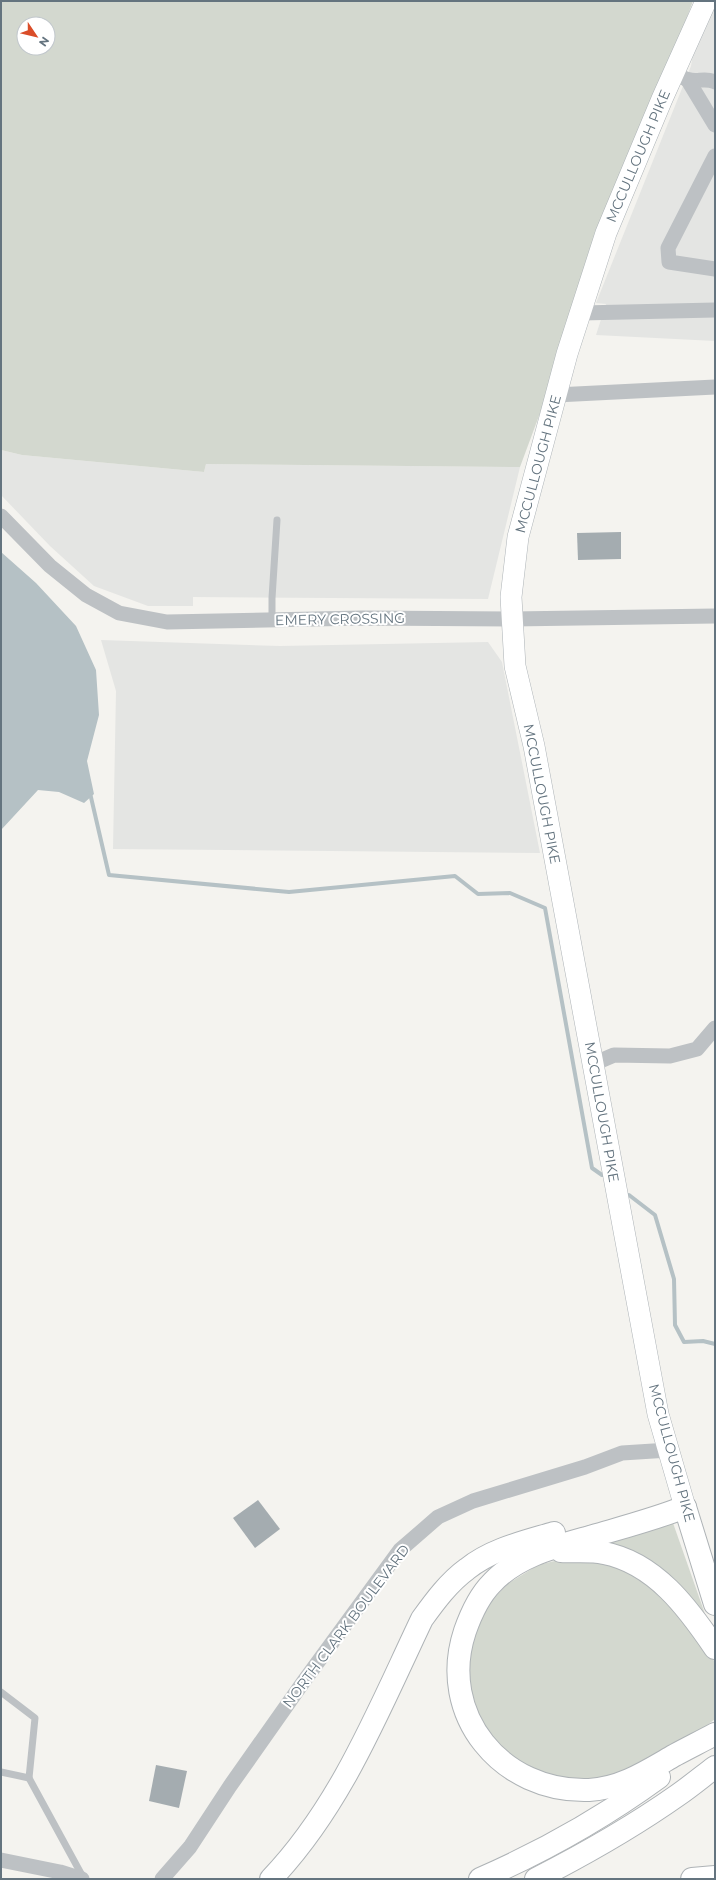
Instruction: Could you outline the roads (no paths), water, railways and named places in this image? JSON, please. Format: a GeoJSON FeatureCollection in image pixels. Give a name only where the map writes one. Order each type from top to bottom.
{"type":"FeatureCollection","features":[{"type":"Feature","properties":{"kind":"main road"},"geometry":{"type":"LineString","coordinates":[[271,1879],[291,1859],[331,1802],[351,1766],[422,1619],[438,1597],[467,1568],[492,1553],[520,1543],[653,1505],[685,1507]]}},
{"type":"Feature","properties":{"kind":"main road"},"geometry":{"type":"LineString","coordinates":[[685,1507],[662,1516],[542,1550],[511,1568],[492,1583],[478,1602],[469,1619],[458,1658],[458,1680],[461,1700],[475,1733],[494,1753],[524,1777],[543,1784],[564,1789],[589,1790],[613,1787],[640,1776],[676,1754],[715,1736]]}},
{"type":"Feature","properties":{"kind":"main road","name":"MCCULLOUGH PIKE"},"geometry":{"type":"LineString","coordinates":[[685,1507],[715,1604]]}},
{"type":"Feature","properties":{"kind":"main road"},"geometry":{"type":"LineString","coordinates":[[542,1550],[604,1553],[644,1569],[672,1592],[687,1609],[715,1648]]}},
{"type":"Feature","properties":{"kind":"main road"},"geometry":{"type":"LineString","coordinates":[[480,1879],[541,1849],[635,1794],[715,1736]]}},
{"type":"Feature","properties":{"kind":"main road"},"geometry":{"type":"LineString","coordinates":[[536,1879],[626,1829],[678,1795],[715,1767]]}},
{"type":"Feature","properties":{"kind":"main road"},"geometry":{"type":"LineString","coordinates":[[692,1879],[715,1877]]}},
{"type":"Feature","properties":{"kind":"street","name":"MCCULLOUGH PIKE"},"geometry":{"type":"LineString","coordinates":[[685,1507],[658,1414],[534,746],[515,666],[511,597],[518,537],[556,395],[606,234],[681,77],[706,1]]}},
{"type":"Feature","properties":{"kind":"street"},"geometry":{"type":"LineString","coordinates":[[681,77],[710,79],[715,82]]}},
{"type":"Feature","properties":{"kind":"street"},"geometry":{"type":"LineString","coordinates":[[681,77],[715,125]]}},
{"type":"Feature","properties":{"kind":"street"},"geometry":{"type":"LineString","coordinates":[[715,156],[668,248],[669,262],[715,269]]}},
{"type":"Feature","properties":{"kind":"street"},"geometry":{"type":"LineString","coordinates":[[581,313],[715,310]]}},
{"type":"Feature","properties":{"kind":"street"},"geometry":{"type":"LineString","coordinates":[[556,395],[715,387]]}},
{"type":"Feature","properties":{"kind":"street","name":"EMERY CROSSING"},"geometry":{"type":"LineString","coordinates":[[1,516],[50,566],[86,595],[119,612],[167,622],[363,618],[512,619],[715,616]]}},
{"type":"Feature","properties":{"kind":"street"},"geometry":{"type":"LineString","coordinates":[[593,1064],[614,1055],[670,1056],[696,1049],[715,1028]]}},
{"type":"Feature","properties":{"kind":"street","name":"NORTH CLARK BOULEVARD"},"geometry":{"type":"LineString","coordinates":[[162,1879],[190,1847],[282,1712],[400,1550],[438,1517],[473,1501],[585,1467],[622,1453],[669,1450]]}},
{"type":"Feature","properties":{"kind":"street"},"geometry":{"type":"LineString","coordinates":[[1,1860],[60,1872],[83,1879]]}},
{"type":"Feature","properties":{"kind":"lane"},"geometry":{"type":"LineString","coordinates":[[272,620],[277,520]]}},
{"type":"Feature","properties":{"kind":"lane"},"geometry":{"type":"LineString","coordinates":[[1,1692],[36,1718],[29,1778],[83,1879]]}},
{"type":"Feature","properties":{"kind":"lane"},"geometry":{"type":"LineString","coordinates":[[1,1772],[29,1778]]}},
{"type":"Feature","properties":{"kind":"waterway"},"geometry":{"type":"LineString","coordinates":[[90,793],[109,875],[289,892],[455,876],[478,894],[510,893],[545,908],[592,1168],[602,1175]]}},
{"type":"Feature","properties":{"kind":"waterway"},"geometry":{"type":"LineString","coordinates":[[629,1195],[655,1215],[674,1279],[675,1325],[684,1342],[703,1341],[715,1344]]}}]}
